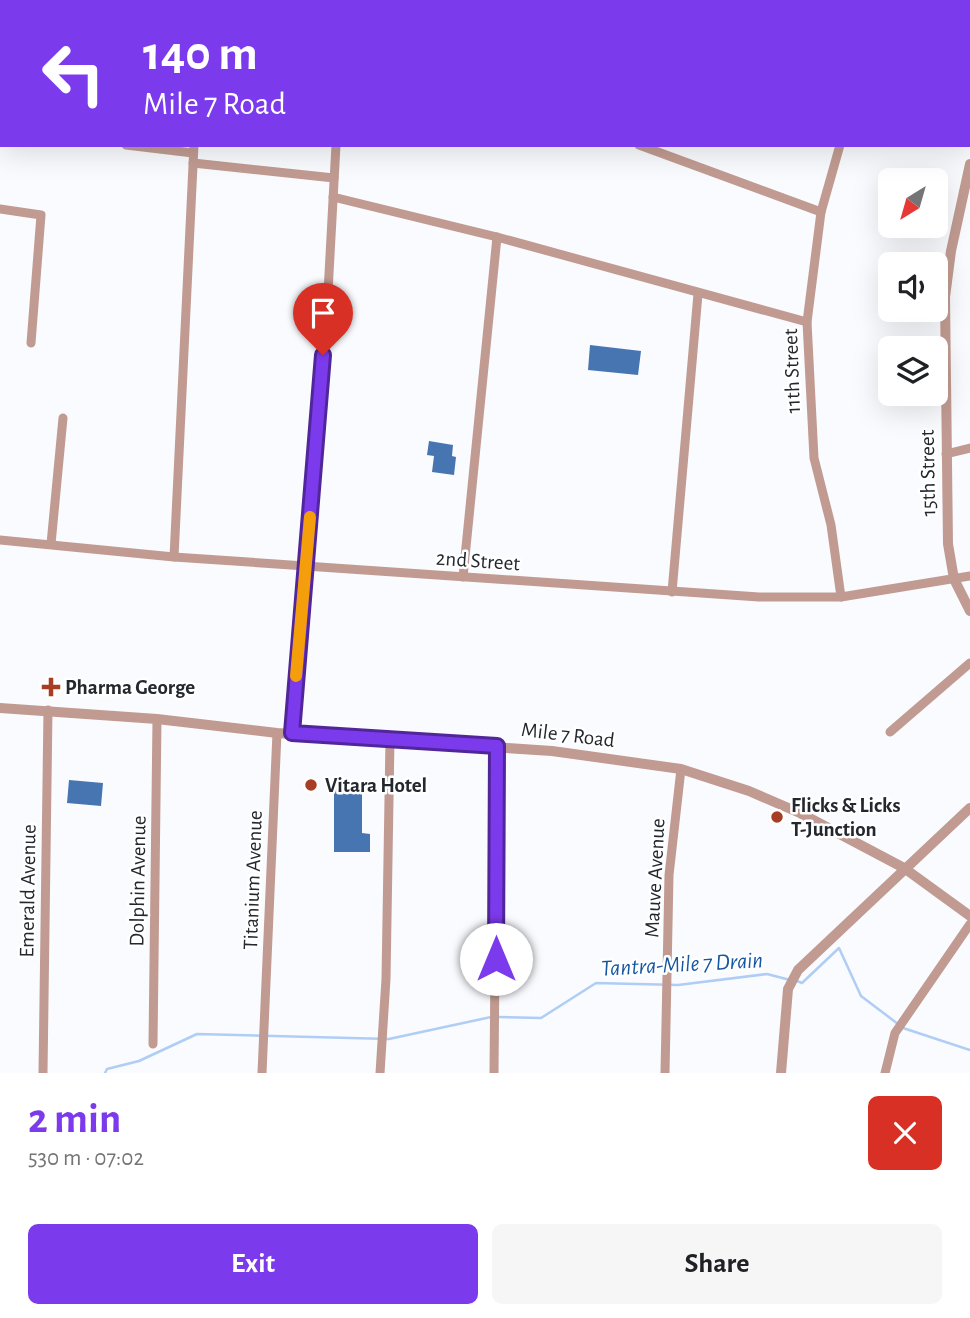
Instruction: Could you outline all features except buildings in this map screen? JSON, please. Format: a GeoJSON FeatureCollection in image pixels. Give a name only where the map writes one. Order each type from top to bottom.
{"type":"FeatureCollection","features":[{"type":"Feature","properties":{"kind":"street"},"geometry":{"type":"LineString","coordinates":[[141,147],[334,178]]}},
{"type":"Feature","properties":{"kind":"street"},"geometry":{"type":"LineString","coordinates":[[292,733],[326,329],[336,147]]}},
{"type":"Feature","properties":{"kind":"street"},"geometry":{"type":"LineString","coordinates":[[644,147],[821,212]]}},
{"type":"Feature","properties":{"kind":"street","name":"11th Street"},"geometry":{"type":"LineString","coordinates":[[839,147],[821,212],[807,322],[814,458],[831,525],[841,597]]}},
{"type":"Feature","properties":{"kind":"street"},"geometry":{"type":"LineString","coordinates":[[174,556],[193,154]]}},
{"type":"Feature","properties":{"kind":"street","name":"15th Street"},"geometry":{"type":"LineString","coordinates":[[970,164],[951,251],[946,297],[948,544],[954,579],[970,611]]}},
{"type":"Feature","properties":{"kind":"street"},"geometry":{"type":"LineString","coordinates":[[333,197],[497,237],[807,322]]}},
{"type":"Feature","properties":{"kind":"street"},"geometry":{"type":"LineString","coordinates":[[0,209],[41,215],[31,343]]}},
{"type":"Feature","properties":{"kind":"street"},"geometry":{"type":"LineString","coordinates":[[463,577],[497,237]]}},
{"type":"Feature","properties":{"kind":"street"},"geometry":{"type":"LineString","coordinates":[[672,592],[698,294]]}},
{"type":"Feature","properties":{"kind":"street"},"geometry":{"type":"LineString","coordinates":[[51,544],[63,418]]}},
{"type":"Feature","properties":{"kind":"street"},"geometry":{"type":"LineString","coordinates":[[946,454],[970,448]]}},
{"type":"Feature","properties":{"kind":"street","name":"2nd Street"},"geometry":{"type":"LineString","coordinates":[[0,540],[305,566],[759,597],[841,597],[970,576]]}},
{"type":"Feature","properties":{"kind":"street"},"geometry":{"type":"LineString","coordinates":[[890,732],[970,663]]}},
{"type":"Feature","properties":{"kind":"street","name":"Mile 7 Road"},"geometry":{"type":"LineString","coordinates":[[0,708],[157,719],[277,733],[497,746],[595,756],[681,769],[749,791],[800,813],[904,868],[970,916]]}},
{"type":"Feature","properties":{"kind":"street","name":"Emerald Avenue"},"geometry":{"type":"LineString","coordinates":[[43,1073],[48,710]]}},
{"type":"Feature","properties":{"kind":"street","name":"Dolphin Avenue"},"geometry":{"type":"LineString","coordinates":[[153,1044],[157,719]]}},
{"type":"Feature","properties":{"kind":"street","name":"Titanium Avenue"},"geometry":{"type":"LineString","coordinates":[[262,1073],[277,733]]}},
{"type":"Feature","properties":{"kind":"street"},"geometry":{"type":"LineString","coordinates":[[380,1073],[386,979],[390,740]]}},
{"type":"Feature","properties":{"kind":"street"},"geometry":{"type":"LineString","coordinates":[[494,1073],[497,746]]}},
{"type":"Feature","properties":{"kind":"street","name":"Mauve Avenue"},"geometry":{"type":"LineString","coordinates":[[664,1073],[669,875],[681,769]]}},
{"type":"Feature","properties":{"kind":"street"},"geometry":{"type":"LineString","coordinates":[[781,1073],[788,989],[798,970],[970,808]]}},
{"type":"Feature","properties":{"kind":"street"},"geometry":{"type":"LineString","coordinates":[[885,1073],[895,1033],[970,925]]}},
{"type":"Feature","properties":{"kind":"waterway","name":"Tantra-Mile 7 Drain"},"geometry":{"type":"LineString","coordinates":[[797,981],[802,983],[839,948],[861,996],[898,1024]]}},
{"type":"Feature","properties":{"kind":"waterway","name":"Tantra-Mile 7 Drain"},"geometry":{"type":"LineString","coordinates":[[497,1017],[541,1018],[596,983],[678,985],[767,974],[790,980]]}},
{"type":"Feature","properties":{"kind":"waterway","name":"Tantra-Mile 7 Drain"},"geometry":{"type":"LineString","coordinates":[[105,1073],[107,1069],[139,1061],[197,1034],[389,1039],[491,1017]]}},
{"type":"Feature","properties":{"kind":"waterway","name":"Tantra-Mile 7 Drain"},"geometry":{"type":"LineString","coordinates":[[903,1028],[970,1050]]}},
{"type":"Feature","properties":{"kind":"slow traffic"},"geometry":{"type":"LineString","coordinates":[[296,676],[310,517]]}},
{"type":"Feature","properties":{"kind":"place","name":"Pharma George"},"geometry":{"type":"Point","coordinates":[51,687]}},
{"type":"Feature","properties":{"kind":"place","name":"Vitara Hotel"},"geometry":{"type":"Point","coordinates":[311,785]}},
{"type":"Feature","properties":{"kind":"place","name":"Flicks & Licks T-Junction"},"geometry":{"type":"Point","coordinates":[777,817]}},
{"type":"Feature","properties":{"kind":"route"},"geometry":{"type":"LineString","coordinates":[[323,355],[292,733],[497,746],[496,959]]}}]}
